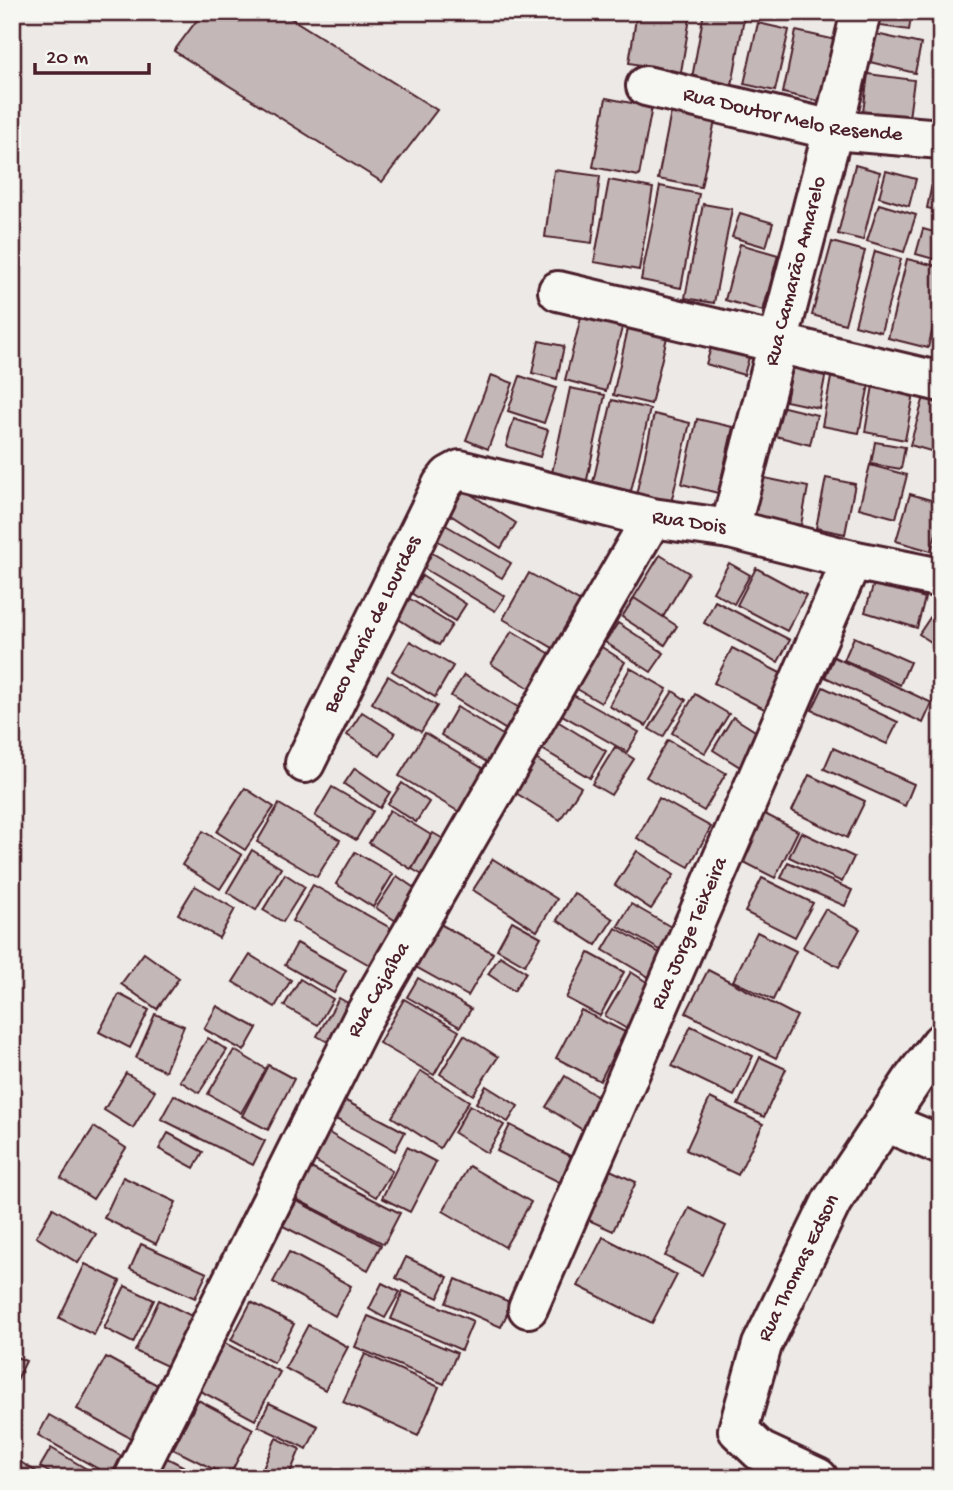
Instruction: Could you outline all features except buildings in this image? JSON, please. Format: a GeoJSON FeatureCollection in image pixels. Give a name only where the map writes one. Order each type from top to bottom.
{"type":"FeatureCollection","features":[{"type":"Feature","properties":{"kind":"street","name":"Rua Camarão Amarelo"},"geometry":{"type":"LineString","coordinates":[[730,529],[861,12]]}},
{"type":"Feature","properties":{"kind":"street","name":"Rua Doutor Melo Resende"},"geometry":{"type":"LineString","coordinates":[[646,86],[833,130],[941,139]]}},
{"type":"Feature","properties":{"kind":"street"},"geometry":{"type":"LineString","coordinates":[[558,291],[941,382]]}},
{"type":"Feature","properties":{"kind":"street","name":"Rua Dois"},"geometry":{"type":"LineString","coordinates":[[442,485],[449,476],[460,470],[652,518],[730,529],[852,560],[941,578]]}},
{"type":"Feature","properties":{"kind":"street","name":"Beco Maria de Lourdes"},"geometry":{"type":"LineString","coordinates":[[305,763],[442,485]]}},
{"type":"Feature","properties":{"kind":"street","name":"Rua Cajaíba"},"geometry":{"type":"LineString","coordinates":[[134,1478],[363,1018],[652,518]]}},
{"type":"Feature","properties":{"kind":"street","name":"Rua Jorge Teixeira"},"geometry":{"type":"LineString","coordinates":[[528,1308],[852,560]]}},
{"type":"Feature","properties":{"kind":"street","name":"Rua Thomas Edson"},"geometry":{"type":"LineString","coordinates":[[818,1478],[760,1451],[738,1430],[762,1345],[832,1200],[914,1078],[941,1044]]}},
{"type":"Feature","properties":{"kind":"street"},"geometry":{"type":"LineString","coordinates":[[885,1122],[941,1145]]}}]}
